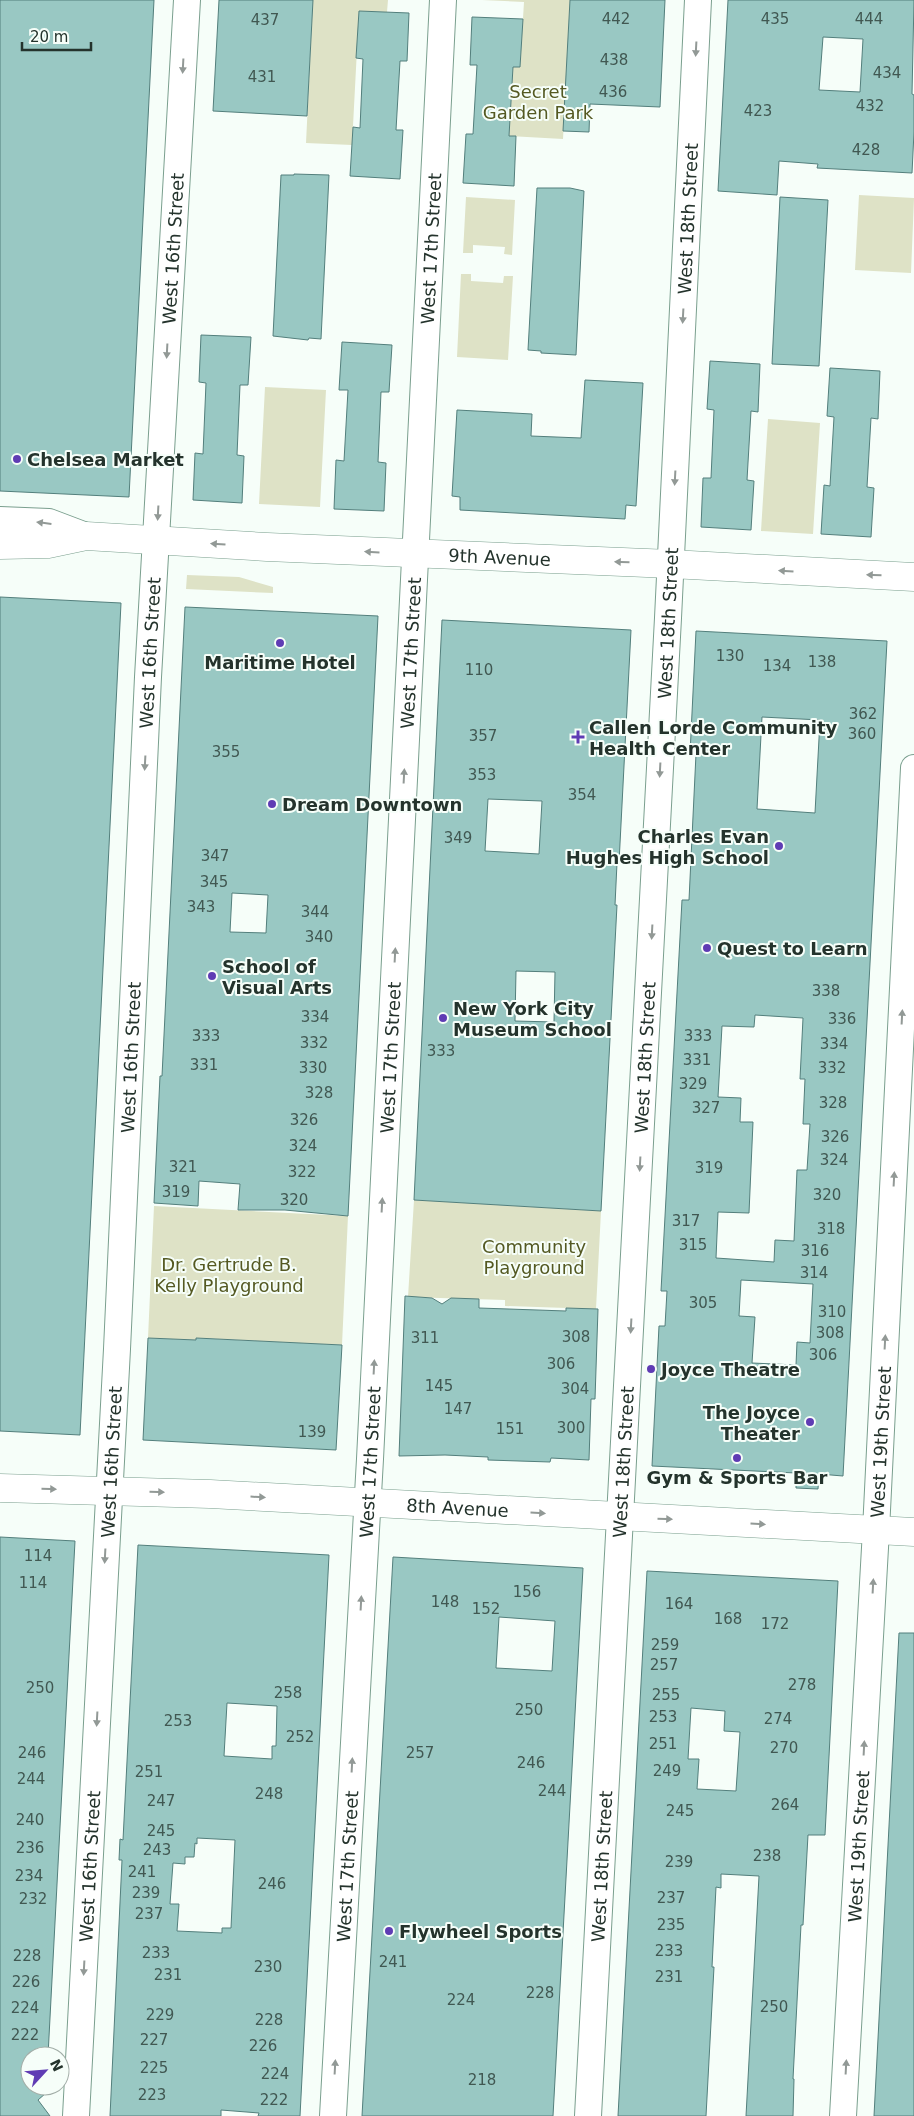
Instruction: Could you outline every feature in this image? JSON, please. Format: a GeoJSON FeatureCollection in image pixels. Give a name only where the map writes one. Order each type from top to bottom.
{"type":"FeatureCollection","features":[{"type":"Feature","properties":{"kind":"main road","name":"9th Avenue"},"geometry":{"type":"LineString","coordinates":[[0,545],[48,544],[86,536],[415,554],[671,564],[914,577]]}},
{"type":"Feature","properties":{"kind":"main road","name":"8th Avenue"},"geometry":{"type":"LineString","coordinates":[[0,1488],[109,1490],[914,1532]]}},
{"type":"Feature","properties":{"kind":"street","name":"West 16th Street"},"geometry":{"type":"LineString","coordinates":[[76,2116],[157,540],[187,0]]}},
{"type":"Feature","properties":{"kind":"street","name":"West 17th Street"},"geometry":{"type":"LineString","coordinates":[[333,2116],[443,0]]}},
{"type":"Feature","properties":{"kind":"street","name":"West 18th Street"},"geometry":{"type":"LineString","coordinates":[[588,2116],[671,564],[698,0]]}},
{"type":"Feature","properties":{"kind":"street","name":"9th Avenue"},"geometry":{"type":"LineString","coordinates":[[0,520],[48,522],[86,536]]}},
{"type":"Feature","properties":{"kind":"street","name":"West 19th Street"},"geometry":{"type":"LineString","coordinates":[[843,2116],[876,1530],[914,768]]}},
{"type":"Feature","properties":{"kind":"green space"},"geometry":{"type":"Polygon","coordinates":[[[313,0],[388,0],[387,12],[359,11],[352,145],[306,143],[313,0]]]}},
{"type":"Feature","properties":{"kind":"green space","name":"Secret Garden Park"},"geometry":{"type":"Polygon","coordinates":[[[482,0],[570,0],[563,139],[509,136],[513,67],[520,67],[524,2],[482,0]]]}},
{"type":"Feature","properties":{"kind":"green space"},"geometry":{"type":"Polygon","coordinates":[[[859,195],[914,198],[911,273],[855,270],[859,195]]]}},
{"type":"Feature","properties":{"kind":"green space"},"geometry":{"type":"Polygon","coordinates":[[[466,197],[515,200],[512,255],[504,254],[505,247],[473,245],[473,253],[463,253],[466,197]]]}},
{"type":"Feature","properties":{"kind":"green space"},"geometry":{"type":"Polygon","coordinates":[[[461,274],[471,274],[471,281],[503,283],[504,276],[513,276],[508,360],[457,357],[461,274]]]}},
{"type":"Feature","properties":{"kind":"green space"},"geometry":{"type":"Polygon","coordinates":[[[265,387],[326,390],[320,507],[259,504],[265,387]]]}},
{"type":"Feature","properties":{"kind":"green space"},"geometry":{"type":"Polygon","coordinates":[[[768,419],[820,423],[813,534],[761,531],[768,419]]]}},
{"type":"Feature","properties":{"kind":"green space"},"geometry":{"type":"Polygon","coordinates":[[[187,575],[239,577],[273,587],[273,593],[186,589],[187,575]]]}},
{"type":"Feature","properties":{"kind":"green space","name":"Community Playground"},"geometry":{"type":"Polygon","coordinates":[[[414,1200],[601,1211],[596,1309],[505,1306],[505,1300],[408,1297],[414,1200]]]}},
{"type":"Feature","properties":{"kind":"green space","name":"Dr. Gertrude B. Kelly Playground"},"geometry":{"type":"Polygon","coordinates":[[[154,1206],[348,1216],[342,1345],[197,1338],[196,1340],[148,1338],[154,1206]]]}},
{"type":"Feature","properties":{"kind":"building"},"geometry":{"type":"Polygon","coordinates":[[[0,0],[154,0],[129,497],[0,491],[0,0]]]}},
{"type":"Feature","properties":{"kind":"building"},"geometry":{"type":"Polygon","coordinates":[[[219,0],[313,0],[307,116],[213,111],[219,0]]]}},
{"type":"Feature","properties":{"kind":"building"},"geometry":{"type":"Polygon","coordinates":[[[570,0],[665,0],[660,107],[590,104],[589,132],[563,131],[570,0]]]}},
{"type":"Feature","properties":{"kind":"building"},"geometry":{"type":"Polygon","coordinates":[[[728,0],[914,0],[912,94],[914,95],[914,132],[912,173],[817,168],[818,164],[779,161],[777,195],[718,191],[728,0]],[[823,37],[819,90],[860,92],[863,39],[823,37]]]}},
{"type":"Feature","properties":{"kind":"building"},"geometry":{"type":"Polygon","coordinates":[[[359,11],[409,13],[407,61],[400,61],[396,130],[403,130],[400,179],[350,176],[353,127],[360,128],[363,59],[356,58],[359,11]]]}},
{"type":"Feature","properties":{"kind":"building"},"geometry":{"type":"Polygon","coordinates":[[[472,17],[523,19],[520,67],[513,67],[509,136],[516,136],[514,186],[463,183],[466,134],[473,134],[477,65],[470,65],[472,17]]]}},
{"type":"Feature","properties":{"kind":"building"},"geometry":{"type":"Polygon","coordinates":[[[281,175],[329,175],[321,339],[309,338],[308,340],[273,336],[281,175]]]}},
{"type":"Feature","properties":{"kind":"building"},"geometry":{"type":"Polygon","coordinates":[[[537,188],[570,188],[584,191],[576,355],[541,353],[541,351],[528,350],[537,188]]]}},
{"type":"Feature","properties":{"kind":"building"},"geometry":{"type":"Polygon","coordinates":[[[780,197],[828,200],[819,366],[772,364],[780,197]]]}},
{"type":"Feature","properties":{"kind":"building"},"geometry":{"type":"Polygon","coordinates":[[[201,335],[251,337],[248,385],[240,385],[237,455],[244,456],[242,503],[193,500],[195,453],[203,454],[206,383],[199,382],[201,335]]]}},
{"type":"Feature","properties":{"kind":"building"},"geometry":{"type":"Polygon","coordinates":[[[342,342],[392,345],[389,392],[381,392],[378,462],[386,463],[384,511],[334,509],[336,460],[344,461],[348,390],[339,390],[342,342]]]}},
{"type":"Feature","properties":{"kind":"building"},"geometry":{"type":"Polygon","coordinates":[[[710,361],[760,364],[758,412],[751,411],[747,480],[754,481],[751,530],[701,527],[703,478],[711,478],[714,410],[707,409],[710,361]]]}},
{"type":"Feature","properties":{"kind":"building"},"geometry":{"type":"Polygon","coordinates":[[[830,368],[880,371],[878,419],[871,418],[867,487],[874,488],[871,537],[821,534],[824,485],[830,486],[834,417],[827,416],[830,368]]]}},
{"type":"Feature","properties":{"kind":"building"},"geometry":{"type":"Polygon","coordinates":[[[585,380],[643,383],[636,506],[626,505],[625,519],[460,510],[460,497],[452,496],[457,410],[532,414],[531,436],[581,438],[585,380]]]}},
{"type":"Feature","properties":{"kind":"building"},"geometry":{"type":"Polygon","coordinates":[[[0,597],[121,603],[80,1435],[0,1431],[0,597]]]}},
{"type":"Feature","properties":{"kind":"building"},"geometry":{"type":"Polygon","coordinates":[[[185,607],[378,616],[348,1216],[285,1210],[238,1210],[240,1184],[199,1181],[198,1206],[154,1203],[160,1076],[162,1076],[185,607]],[[232,893],[230,932],[266,933],[268,895],[232,893]]]}},
{"type":"Feature","properties":{"kind":"building"},"geometry":{"type":"Polygon","coordinates":[[[442,620],[631,630],[619,863],[617,863],[615,905],[617,905],[601,1211],[414,1200],[442,620]],[[488,799],[485,851],[539,854],[542,801],[488,799]],[[516,971],[515,1021],[554,1022],[555,972],[516,971]]]}},
{"type":"Feature","properties":{"kind":"building"},"geometry":{"type":"Polygon","coordinates":[[[696,631],[887,641],[843,1476],[819,1474],[818,1489],[796,1488],[796,1473],[652,1466],[659,1326],[665,1326],[667,1291],[661,1291],[682,900],[689,900],[696,754],[690,754],[696,631]],[[762,717],[757,809],[815,813],[820,720],[762,717]],[[755,1015],[754,1027],[722,1026],[718,1097],[741,1098],[740,1122],[753,1122],[749,1213],[718,1212],[716,1258],[774,1262],[775,1240],[794,1241],[797,1170],[807,1170],[810,1124],[803,1124],[805,1079],[800,1079],[803,1018],[755,1015]],[[741,1280],[739,1316],[755,1317],[752,1363],[796,1365],[797,1342],[810,1343],[813,1284],[741,1280]]]}},
{"type":"Feature","properties":{"kind":"building"},"geometry":{"type":"Polygon","coordinates":[[[405,1296],[432,1298],[442,1304],[451,1298],[479,1299],[479,1308],[566,1311],[566,1308],[598,1309],[595,1399],[591,1399],[589,1460],[551,1458],[550,1462],[488,1460],[488,1457],[445,1455],[399,1456],[405,1296]]]}},
{"type":"Feature","properties":{"kind":"building"},"geometry":{"type":"Polygon","coordinates":[[[148,1338],[196,1340],[196,1338],[342,1345],[336,1450],[143,1440],[148,1338]]]}},
{"type":"Feature","properties":{"kind":"building"},"geometry":{"type":"Polygon","coordinates":[[[0,1537],[75,1541],[49,2046],[20,2046],[20,2096],[43,2096],[38,2100],[50,2116],[0,2116],[0,1537]]]}},
{"type":"Feature","properties":{"kind":"building"},"geometry":{"type":"Polygon","coordinates":[[[138,1545],[329,1555],[300,2116],[258,2116],[259,2113],[221,2110],[221,2116],[110,2116],[122,1860],[119,1860],[120,1839],[123,1840],[138,1545]],[[227,1703],[224,1756],[272,1759],[272,1746],[276,1746],[277,1706],[227,1703]],[[197,1838],[194,1857],[185,1857],[185,1864],[173,1863],[170,1904],[179,1904],[177,1931],[222,1933],[222,1928],[231,1928],[235,1840],[197,1838]]]}},
{"type":"Feature","properties":{"kind":"building"},"geometry":{"type":"Polygon","coordinates":[[[393,1557],[583,1568],[553,2116],[362,2116],[393,1557]],[[499,1617],[496,1668],[552,1671],[555,1621],[499,1617]]]}},
{"type":"Feature","properties":{"kind":"building"},"geometry":{"type":"Polygon","coordinates":[[[647,1571],[838,1581],[825,1835],[808,1835],[803,1925],[801,1925],[793,2079],[793,2116],[746,2116],[759,1876],[721,1874],[721,1888],[716,1887],[706,2116],[618,2116],[647,1571]],[[691,1708],[688,1759],[699,1759],[697,1789],[736,1791],[740,1732],[724,1731],[725,1711],[691,1708]]]}},
{"type":"Feature","properties":{"kind":"building"},"geometry":{"type":"Polygon","coordinates":[[[899,1633],[914,1633],[914,2116],[874,2116],[899,1633]]]}},
{"type":"Feature","properties":{"kind":"place","name":"Chelsea Market"},"geometry":{"type":"Point","coordinates":[17,459]}},
{"type":"Feature","properties":{"kind":"place","name":"Maritime Hotel"},"geometry":{"type":"Point","coordinates":[280,643]}},
{"type":"Feature","properties":{"kind":"place","name":"Callen Lorde Community Health Center"},"geometry":{"type":"Point","coordinates":[578,737]}},
{"type":"Feature","properties":{"kind":"place","name":"Dream Downtown"},"geometry":{"type":"Point","coordinates":[272,804]}},
{"type":"Feature","properties":{"kind":"place","name":"Charles Evan Hughes High School"},"geometry":{"type":"Point","coordinates":[779,846]}},
{"type":"Feature","properties":{"kind":"place","name":"Quest to Learn"},"geometry":{"type":"Point","coordinates":[707,948]}},
{"type":"Feature","properties":{"kind":"place","name":"School of Visual Arts"},"geometry":{"type":"Point","coordinates":[212,976]}},
{"type":"Feature","properties":{"kind":"place","name":"New York City Museum School"},"geometry":{"type":"Point","coordinates":[443,1018]}},
{"type":"Feature","properties":{"kind":"place","name":"Joyce Theatre"},"geometry":{"type":"Point","coordinates":[651,1369]}},
{"type":"Feature","properties":{"kind":"place","name":"The Joyce Theater"},"geometry":{"type":"Point","coordinates":[810,1422]}},
{"type":"Feature","properties":{"kind":"place","name":"Gym & Sports Bar"},"geometry":{"type":"Point","coordinates":[737,1458]}},
{"type":"Feature","properties":{"kind":"place","name":"Flywheel Sports"},"geometry":{"type":"Point","coordinates":[389,1931]}}]}
